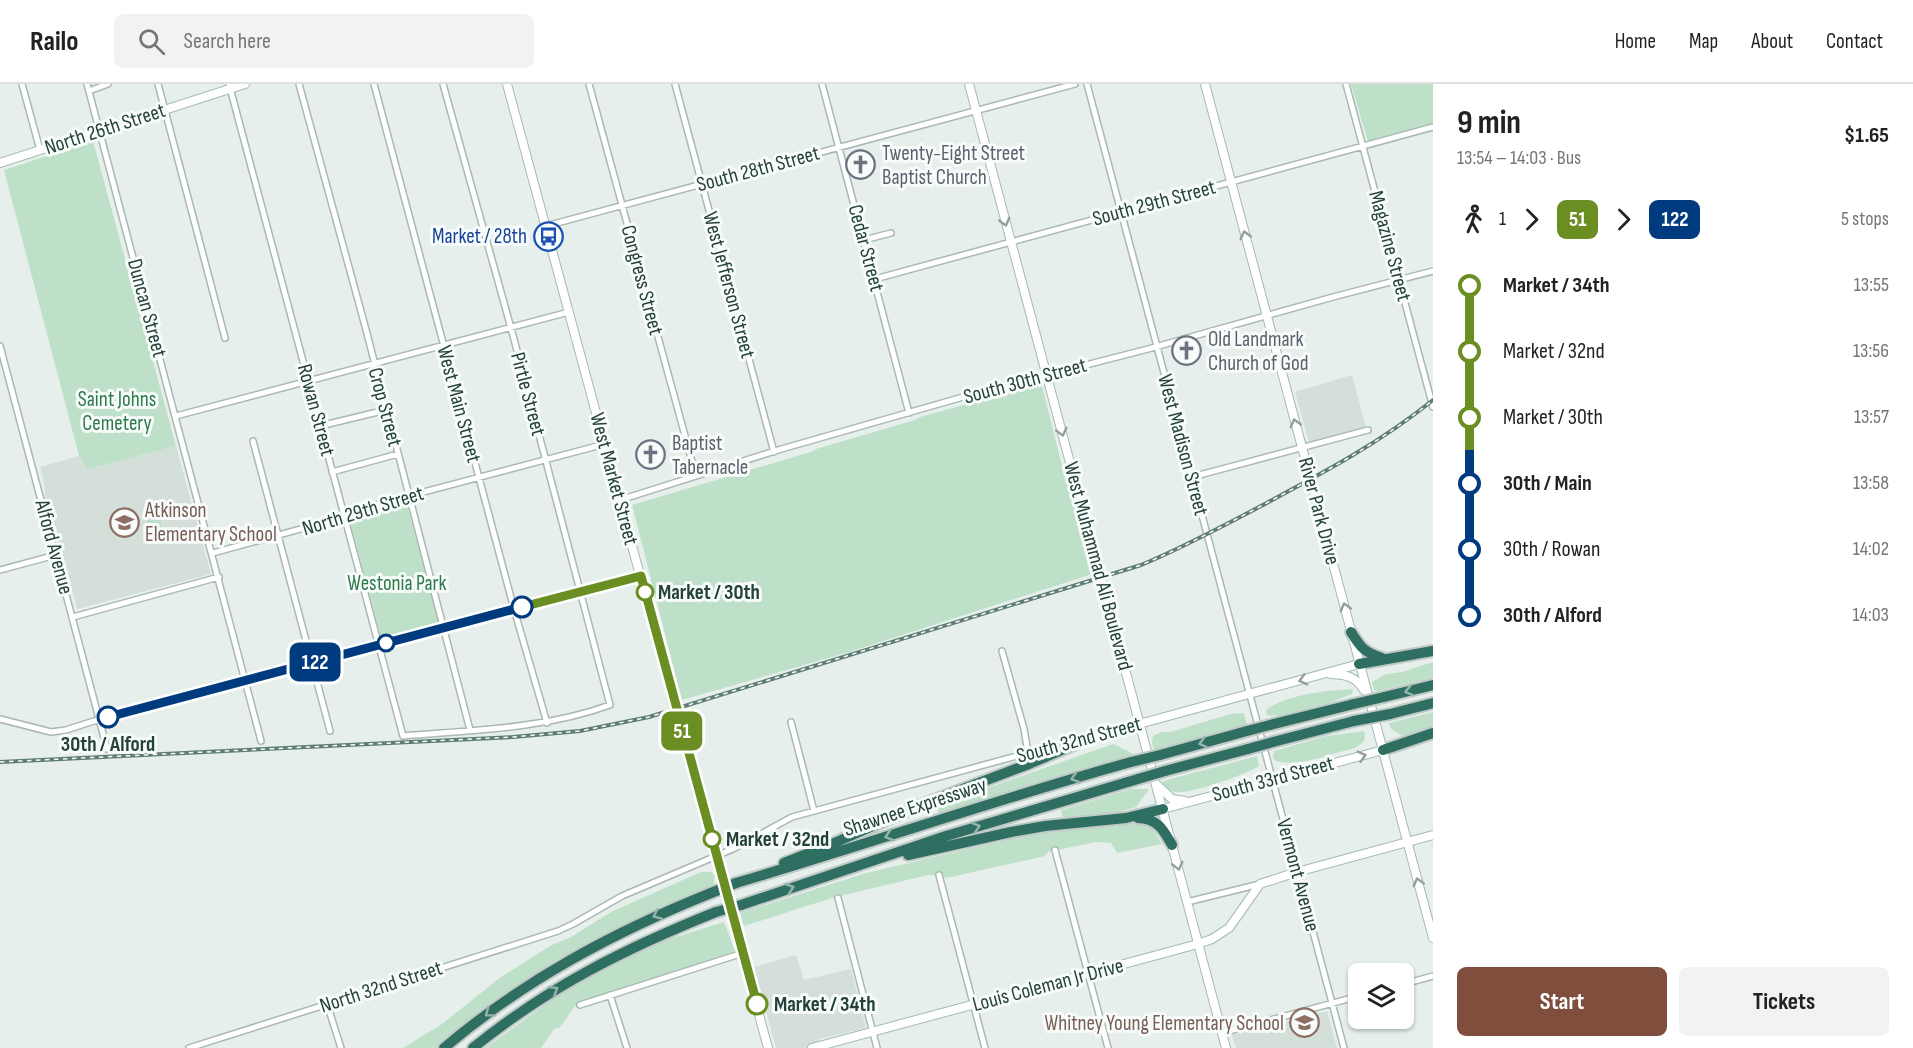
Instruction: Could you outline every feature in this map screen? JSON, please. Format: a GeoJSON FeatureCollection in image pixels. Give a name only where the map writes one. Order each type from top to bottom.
{"type":"FeatureCollection","features":[{"type":"Feature","properties":{"kind":"highway"},"geometry":{"type":"LineString","coordinates":[[1351,632],[1360,648],[1368,654],[1386,659]]}},
{"type":"Feature","properties":{"kind":"highway"},"geometry":{"type":"LineString","coordinates":[[1359,664],[1433,651]]}},
{"type":"Feature","properties":{"kind":"highway","name":"Shawnee Expressway"},"geometry":{"type":"LineString","coordinates":[[444,1048],[500,1005],[563,963],[624,930],[736,883],[1131,762],[1433,685]]}},
{"type":"Feature","properties":{"kind":"highway","name":"Shawnee Expressway"},"geometry":{"type":"LineString","coordinates":[[472,1048],[527,1008],[594,966],[716,912],[974,828],[1138,778],[1354,721],[1433,703]]}},
{"type":"Feature","properties":{"kind":"highway"},"geometry":{"type":"LineString","coordinates":[[1383,750],[1433,733]]}},
{"type":"Feature","properties":{"kind":"highway"},"geometry":{"type":"LineString","coordinates":[[736,883],[918,806],[1078,743]]}},
{"type":"Feature","properties":{"kind":"highway"},"geometry":{"type":"LineString","coordinates":[[840,871],[1011,832],[1045,826],[1126,818],[1163,809]]}},
{"type":"Feature","properties":{"kind":"highway"},"geometry":{"type":"LineString","coordinates":[[1126,818],[1156,822],[1172,845]]}},
{"type":"Feature","properties":{"kind":"street"},"geometry":{"type":"LineString","coordinates":[[22,84],[40,150]]}},
{"type":"Feature","properties":{"kind":"street","name":"Duncan Street"},"geometry":{"type":"LineString","coordinates":[[87,84],[261,741]]}},
{"type":"Feature","properties":{"kind":"street"},"geometry":{"type":"LineString","coordinates":[[89,91],[108,84]]}},
{"type":"Feature","properties":{"kind":"street"},"geometry":{"type":"LineString","coordinates":[[158,84],[225,338]]}},
{"type":"Feature","properties":{"kind":"street","name":"North 26th Street"},"geometry":{"type":"LineString","coordinates":[[0,163],[165,110],[229,86],[245,84]]}},
{"type":"Feature","properties":{"kind":"street","name":"Crop Street"},"geometry":{"type":"LineString","coordinates":[[299,84],[470,730]]}},
{"type":"Feature","properties":{"kind":"street","name":"West Main Street"},"geometry":{"type":"LineString","coordinates":[[374,84],[514,609],[547,723]]}},
{"type":"Feature","properties":{"kind":"street","name":"Pirtle Street"},"geometry":{"type":"LineString","coordinates":[[443,84],[511,328],[610,705],[589,713],[547,723]]}},
{"type":"Feature","properties":{"kind":"street","name":"West Market Street"},"geometry":{"type":"LineString","coordinates":[[507,84],[768,1048]]}},
{"type":"Feature","properties":{"kind":"street","name":"Congress Street"},"geometry":{"type":"LineString","coordinates":[[589,84],[696,477]]}},
{"type":"Feature","properties":{"kind":"street","name":"West Jefferson Street"},"geometry":{"type":"LineString","coordinates":[[675,84],[774,452]]}},
{"type":"Feature","properties":{"kind":"street","name":"Cedar Street"},"geometry":{"type":"LineString","coordinates":[[822,84],[909,413]]}},
{"type":"Feature","properties":{"kind":"street","name":"West Muhammad Ali Boulevard"},"geometry":{"type":"LineString","coordinates":[[969,84],[1226,1048]]}},
{"type":"Feature","properties":{"kind":"street","name":"South 28th Street"},"geometry":{"type":"LineString","coordinates":[[546,226],[1075,84]]}},
{"type":"Feature","properties":{"kind":"street","name":"West Madison Street"},"geometry":{"type":"LineString","coordinates":[[1087,84],[1215,562]]}},
{"type":"Feature","properties":{"kind":"street","name":"River Park Drive"},"geometry":{"type":"LineString","coordinates":[[1205,84],[1433,938]]}},
{"type":"Feature","properties":{"kind":"street","name":"Magazine Street"},"geometry":{"type":"LineString","coordinates":[[1346,84],[1433,407]]}},
{"type":"Feature","properties":{"kind":"street","name":"Rowan Street"},"geometry":{"type":"LineString","coordinates":[[229,86],[403,736],[470,730]]}},
{"type":"Feature","properties":{"kind":"street","name":"South 29th Street"},"geometry":{"type":"LineString","coordinates":[[874,279],[1433,128]]}},
{"type":"Feature","properties":{"kind":"street"},"geometry":{"type":"LineString","coordinates":[[864,240],[891,233]]}},
{"type":"Feature","properties":{"kind":"street","name":"South 30th Street"},"geometry":{"type":"LineString","coordinates":[[620,500],[774,452],[984,391],[1433,271]]}},
{"type":"Feature","properties":{"kind":"street"},"geometry":{"type":"LineString","coordinates":[[176,416],[569,312]]}},
{"type":"Feature","properties":{"kind":"street","name":"Alford Avenue"},"geometry":{"type":"LineString","coordinates":[[0,346],[107,749]]}},
{"type":"Feature","properties":{"kind":"street"},"geometry":{"type":"LineString","coordinates":[[320,426],[386,410]]}},
{"type":"Feature","properties":{"kind":"street"},"geometry":{"type":"LineString","coordinates":[[1192,477],[1368,430]]}},
{"type":"Feature","properties":{"kind":"street"},"geometry":{"type":"LineString","coordinates":[[253,441],[330,731]]}},
{"type":"Feature","properties":{"kind":"street"},"geometry":{"type":"LineString","coordinates":[[479,477],[605,444]]}},
{"type":"Feature","properties":{"kind":"street"},"geometry":{"type":"LineString","coordinates":[[332,472],[398,454]]}},
{"type":"Feature","properties":{"kind":"street","name":"North 29th Street"},"geometry":{"type":"LineString","coordinates":[[213,553],[337,519],[352,511],[479,477]]}},
{"type":"Feature","properties":{"kind":"street"},"geometry":{"type":"LineString","coordinates":[[0,570],[56,555]]}},
{"type":"Feature","properties":{"kind":"street","name":"Vermont Avenue"},"geometry":{"type":"LineString","coordinates":[[1215,562],[1344,1048]]}},
{"type":"Feature","properties":{"kind":"street"},"geometry":{"type":"LineString","coordinates":[[2,720],[57,732],[641,576]]}},
{"type":"Feature","properties":{"kind":"street"},"geometry":{"type":"LineString","coordinates":[[73,617],[219,577]]}},
{"type":"Feature","properties":{"kind":"street"},"geometry":{"type":"LineString","coordinates":[[1002,651],[1024,729],[1028,753]]}},
{"type":"Feature","properties":{"kind":"street","name":"South 32nd Street"},"geometry":{"type":"LineString","coordinates":[[573,924],[622,896],[735,848],[792,817],[1028,753],[1078,743],[1359,664]]}},
{"type":"Feature","properties":{"kind":"street"},"geometry":{"type":"LineString","coordinates":[[1323,674],[1350,676],[1357,680],[1367,693]]}},
{"type":"Feature","properties":{"kind":"street"},"geometry":{"type":"LineString","coordinates":[[791,722],[814,811]]}},
{"type":"Feature","properties":{"kind":"street"},"geometry":{"type":"LineString","coordinates":[[470,730],[547,723]]}},
{"type":"Feature","properties":{"kind":"street","name":"South 33rd Street"},"geometry":{"type":"LineString","coordinates":[[1163,809],[1383,750]]}},
{"type":"Feature","properties":{"kind":"street"},"geometry":{"type":"LineString","coordinates":[[1155,782],[1172,799],[1190,801]]}},
{"type":"Feature","properties":{"kind":"street"},"geometry":{"type":"LineString","coordinates":[[1187,902],[1260,884],[1433,835]]}},
{"type":"Feature","properties":{"kind":"street"},"geometry":{"type":"LineString","coordinates":[[1055,850],[1108,1048]]}},
{"type":"Feature","properties":{"kind":"street"},"geometry":{"type":"LineString","coordinates":[[939,875],[985,1048]]}},
{"type":"Feature","properties":{"kind":"street","name":"Louis Coleman Jr Drive"},"geometry":{"type":"LineString","coordinates":[[812,1048],[1212,939],[1229,928],[1260,884]]}},
{"type":"Feature","properties":{"kind":"street"},"geometry":{"type":"LineString","coordinates":[[838,898],[878,1048]]}},
{"type":"Feature","properties":{"kind":"street","name":"North 32nd Street"},"geometry":{"type":"LineString","coordinates":[[190,1048],[558,931],[573,924]]}},
{"type":"Feature","properties":{"kind":"street"},"geometry":{"type":"LineString","coordinates":[[580,1005],[743,953]]}},
{"type":"Feature","properties":{"kind":"street"},"geometry":{"type":"LineString","coordinates":[[1414,981],[1433,976]]}},
{"type":"Feature","properties":{"kind":"street"},"geometry":{"type":"LineString","coordinates":[[610,995],[627,1048]]}},
{"type":"Feature","properties":{"kind":"street"},"geometry":{"type":"LineString","coordinates":[[1222,1033],[1348,999]]}},
{"type":"Feature","properties":{"kind":"street"},"geometry":{"type":"LineString","coordinates":[[327,1004],[341,1048]]}},
{"type":"Feature","properties":{"kind":"shaded area"},"geometry":{"type":"Polygon","coordinates":[[[1352,375],[1366,427],[1309,442],[1295,392],[1352,375]]]}},
{"type":"Feature","properties":{"kind":"shaded area","name":"Atkinson Elementary School"},"geometry":{"type":"Polygon","coordinates":[[[176,446],[211,574],[77,609],[63,554],[54,533],[40,467],[79,456],[88,469],[176,446]]]}},
{"type":"Feature","properties":{"kind":"shaded area"},"geometry":{"type":"Polygon","coordinates":[[[796,955],[804,980],[851,969],[866,1028],[819,1039],[821,1048],[776,1048],[754,967],[796,955]]]}},
{"type":"Feature","properties":{"kind":"shaded area","name":"Whitney Young Elementary School"},"geometry":{"type":"Polygon","coordinates":[[[1327,1011],[1337,1048],[1236,1048],[1232,1035],[1327,1011]]]}},
{"type":"Feature","properties":{"kind":"green space"},"geometry":{"type":"Polygon","coordinates":[[[1351,84],[1433,84],[1433,124],[1368,142],[1351,84]]]}},
{"type":"Feature","properties":{"kind":"green space","name":"Saint Johns Cemetery"},"geometry":{"type":"Polygon","coordinates":[[[93,141],[176,446],[88,469],[79,456],[4,170],[93,141]]]}},
{"type":"Feature","properties":{"kind":"green space"},"geometry":{"type":"Polygon","coordinates":[[[1040,384],[1092,574],[846,653],[682,700],[632,505],[920,417],[1040,384]]]}},
{"type":"Feature","properties":{"kind":"green space","name":"Westonia Park"},"geometry":{"type":"Polygon","coordinates":[[[407,505],[439,623],[381,638],[350,521],[407,505]]]}},
{"type":"Feature","properties":{"kind":"green space"},"geometry":{"type":"Polygon","coordinates":[[[158,508],[163,529],[150,533],[144,512],[158,508]]]}},
{"type":"Feature","properties":{"kind":"green space"},"geometry":{"type":"Polygon","coordinates":[[[1433,662],[1433,678],[1374,690],[1372,682],[1386,674],[1402,672],[1433,662]]]}},
{"type":"Feature","properties":{"kind":"green space"},"geometry":{"type":"Polygon","coordinates":[[[1353,689],[1352,694],[1310,709],[1287,715],[1267,715],[1266,710],[1295,697],[1353,689]]]}},
{"type":"Feature","properties":{"kind":"green space"},"geometry":{"type":"Polygon","coordinates":[[[1433,712],[1433,727],[1404,737],[1391,729],[1389,723],[1433,712]]]}},
{"type":"Feature","properties":{"kind":"green space"},"geometry":{"type":"Polygon","coordinates":[[[1244,713],[1247,725],[1154,751],[1153,736],[1161,732],[1171,732],[1230,714],[1244,713]]]}},
{"type":"Feature","properties":{"kind":"green space"},"geometry":{"type":"Polygon","coordinates":[[[1364,731],[1365,739],[1360,745],[1324,757],[1292,763],[1275,761],[1273,756],[1274,751],[1327,736],[1364,731]]]}},
{"type":"Feature","properties":{"kind":"green space"},"geometry":{"type":"Polygon","coordinates":[[[1113,744],[1134,754],[939,814],[936,806],[1113,744]]]}},
{"type":"Feature","properties":{"kind":"green space"},"geometry":{"type":"Polygon","coordinates":[[[1257,756],[1259,766],[1230,779],[1204,787],[1174,792],[1162,784],[1163,781],[1257,756]]]}},
{"type":"Feature","properties":{"kind":"green space"},"geometry":{"type":"Polygon","coordinates":[[[1131,789],[1149,789],[1136,807],[1119,812],[1067,818],[1062,816],[1061,810],[1131,789]]]}},
{"type":"Feature","properties":{"kind":"green space"},"geometry":{"type":"Polygon","coordinates":[[[1140,823],[1151,826],[1162,844],[1117,853],[1111,843],[1096,842],[946,878],[939,875],[928,875],[832,898],[744,926],[740,913],[866,873],[1032,834],[1140,823]]]}},
{"type":"Feature","properties":{"kind":"green space"},"geometry":{"type":"Polygon","coordinates":[[[701,872],[712,872],[715,877],[713,886],[660,907],[560,958],[491,1002],[436,1048],[403,1048],[442,1024],[501,977],[552,945],[571,937],[611,912],[701,872]]]}},
{"type":"Feature","properties":{"kind":"green space"},"geometry":{"type":"Polygon","coordinates":[[[724,922],[735,951],[576,1005],[560,1027],[554,1029],[541,1048],[485,1048],[578,981],[660,942],[724,922]]]}},
{"type":"Feature","properties":{"kind":"railway"},"geometry":{"type":"LineString","coordinates":[[0,762],[513,737],[580,731],[649,717],[1141,565],[1171,552],[1328,470],[1371,444],[1433,400]]}},
{"type":"Feature","properties":{"kind":"bus line","name":"51"},"geometry":{"type":"LineString","coordinates":[[522,607],[641,576],[757,1004]]}},
{"type":"Feature","properties":{"kind":"bus line","name":"122"},"geometry":{"type":"LineString","coordinates":[[108,717],[522,607]]}},
{"type":"Feature","properties":{"kind":"place","name":"Twenty-Eight Street Baptist Church"},"geometry":{"type":"Point","coordinates":[861,165]}},
{"type":"Feature","properties":{"kind":"place","name":"Market / 28th"},"geometry":{"type":"Point","coordinates":[548,236]}},
{"type":"Feature","properties":{"kind":"place","name":"Old Landmark Church of God"},"geometry":{"type":"Point","coordinates":[1187,351]}},
{"type":"Feature","properties":{"kind":"place","name":"Baptist Tabernacle"},"geometry":{"type":"Point","coordinates":[651,455]}},
{"type":"Feature","properties":{"kind":"place","name":"Atkinson Elementary School"},"geometry":{"type":"Point","coordinates":[124,522]}},
{"type":"Feature","properties":{"kind":"place","name":"Market / 30th"},"geometry":{"type":"Point","coordinates":[645,592]}},
{"type":"Feature","properties":{"kind":"place","name":"30th / Alford"},"geometry":{"type":"Point","coordinates":[108,717]}},
{"type":"Feature","properties":{"kind":"place","name":"Market / 32nd"},"geometry":{"type":"Point","coordinates":[712,839]}},
{"type":"Feature","properties":{"kind":"place","name":"Market / 34th"},"geometry":{"type":"Point","coordinates":[757,1004]}},
{"type":"Feature","properties":{"kind":"place","name":"Whitney Young Elementary School"},"geometry":{"type":"Point","coordinates":[1305,1023]}}]}
